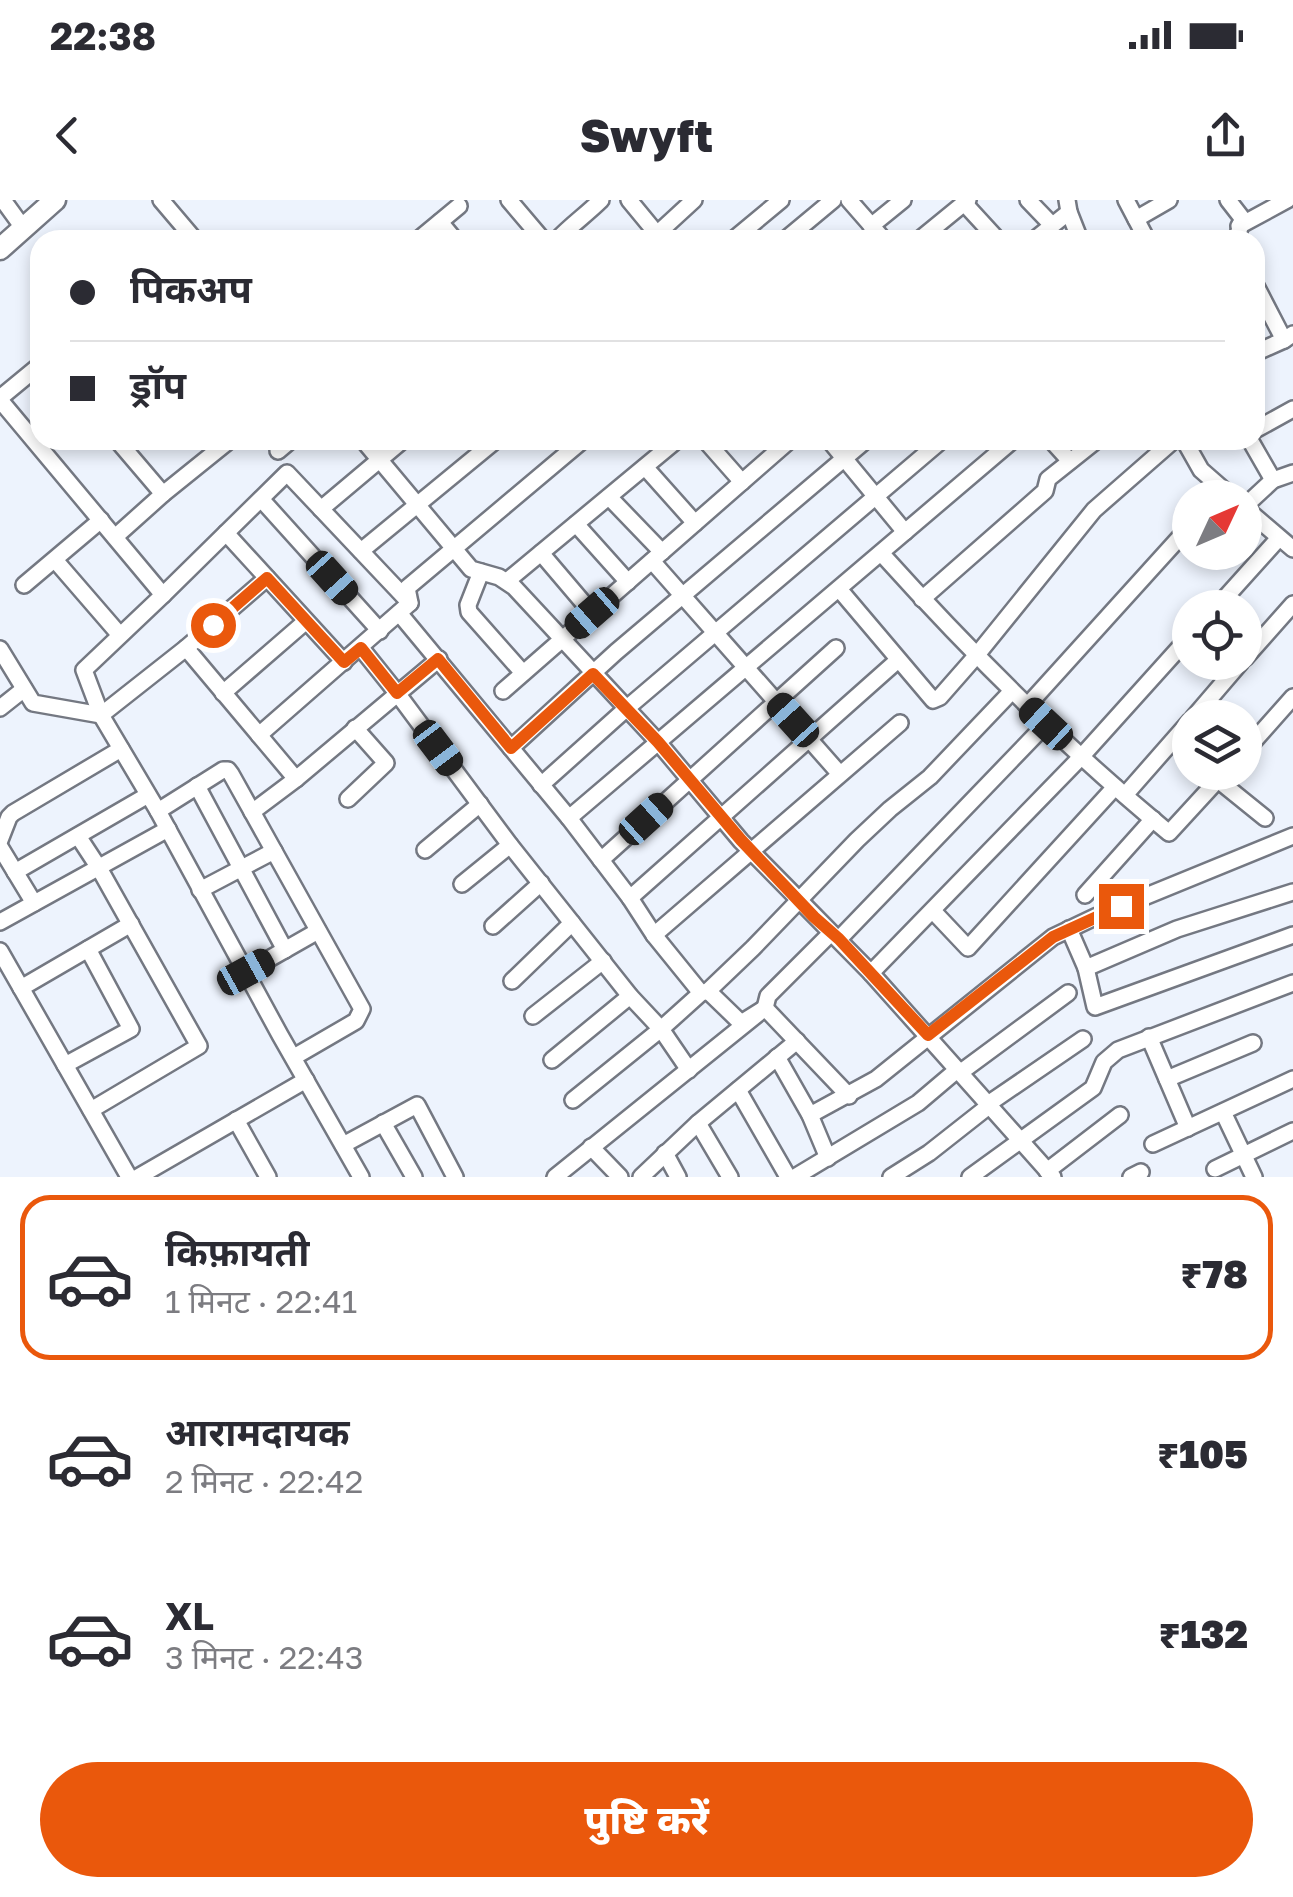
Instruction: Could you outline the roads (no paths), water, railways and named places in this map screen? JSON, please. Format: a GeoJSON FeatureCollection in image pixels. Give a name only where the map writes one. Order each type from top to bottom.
{"type":"FeatureCollection","features":[{"type":"Feature","properties":{"kind":"main road"},"geometry":{"type":"LineString","coordinates":[[0,249],[55,200]]}},
{"type":"Feature","properties":{"kind":"street"},"geometry":{"type":"LineString","coordinates":[[3,200],[24,229]]}},
{"type":"Feature","properties":{"kind":"street"},"geometry":{"type":"LineString","coordinates":[[161,200],[185,230]]}},
{"type":"Feature","properties":{"kind":"street"},"geometry":{"type":"LineString","coordinates":[[532,200],[514,206],[534,230]]}},
{"type":"Feature","properties":{"kind":"street"},"geometry":{"type":"LineString","coordinates":[[566,230],[601,200]]}},
{"type":"Feature","properties":{"kind":"street"},"geometry":{"type":"LineString","coordinates":[[629,200],[651,230]]}},
{"type":"Feature","properties":{"kind":"street"},"geometry":{"type":"LineString","coordinates":[[662,230],[694,200]]}},
{"type":"Feature","properties":{"kind":"street"},"geometry":{"type":"LineString","coordinates":[[745,230],[781,200]]}},
{"type":"Feature","properties":{"kind":"street"},"geometry":{"type":"LineString","coordinates":[[797,230],[833,200]]}},
{"type":"Feature","properties":{"kind":"street"},"geometry":{"type":"LineString","coordinates":[[849,200],[875,230]]}},
{"type":"Feature","properties":{"kind":"street"},"geometry":{"type":"LineString","coordinates":[[871,226],[903,200]]}},
{"type":"Feature","properties":{"kind":"street"},"geometry":{"type":"LineString","coordinates":[[1028,200],[1052,225]]}},
{"type":"Feature","properties":{"kind":"street"},"geometry":{"type":"LineString","coordinates":[[1126,200],[1142,230]]}},
{"type":"Feature","properties":{"kind":"street"},"geometry":{"type":"LineString","coordinates":[[1136,218],[1170,200]]}},
{"type":"Feature","properties":{"kind":"street"},"geometry":{"type":"LineString","coordinates":[[1228,200],[1242,218],[1237,230]]}},
{"type":"Feature","properties":{"kind":"street"},"geometry":{"type":"LineString","coordinates":[[1242,230],[1287,200],[1293,212]]}},
{"type":"Feature","properties":{"kind":"street"},"geometry":{"type":"LineString","coordinates":[[937,230],[966,202],[990,230]]}},
{"type":"Feature","properties":{"kind":"street"},"geometry":{"type":"LineString","coordinates":[[430,230],[459,206]]}},
{"type":"Feature","properties":{"kind":"street"},"geometry":{"type":"LineString","coordinates":[[1046,230],[1068,206]]}},
{"type":"Feature","properties":{"kind":"street"},"geometry":{"type":"LineString","coordinates":[[1068,206],[1076,230]]}},
{"type":"Feature","properties":{"kind":"street"},"geometry":{"type":"LineString","coordinates":[[440,222],[446,230]]}},
{"type":"Feature","properties":{"kind":"street"},"geometry":{"type":"LineString","coordinates":[[1265,300],[1289,337],[1265,348]]}},
{"type":"Feature","properties":{"kind":"street"},"geometry":{"type":"LineString","coordinates":[[30,374],[0,399],[30,435]]}},
{"type":"Feature","properties":{"kind":"street"},"geometry":{"type":"LineString","coordinates":[[1265,424],[1293,409]]}},
{"type":"Feature","properties":{"kind":"street"},"geometry":{"type":"LineString","coordinates":[[43,450],[163,596]]}},
{"type":"Feature","properties":{"kind":"street"},"geometry":{"type":"LineString","coordinates":[[132,450],[163,494]]}},
{"type":"Feature","properties":{"kind":"street"},"geometry":{"type":"LineString","coordinates":[[115,537],[218,450]]}},
{"type":"Feature","properties":{"kind":"street"},"geometry":{"type":"LineString","coordinates":[[371,450],[471,569],[507,581],[627,708],[720,816],[871,973],[1050,1174],[1120,1114]]}},
{"type":"Feature","properties":{"kind":"street"},"geometry":{"type":"LineString","coordinates":[[321,509],[391,450]]}},
{"type":"Feature","properties":{"kind":"street"},"geometry":{"type":"LineString","coordinates":[[360,551],[484,450]]}},
{"type":"Feature","properties":{"kind":"street"},"geometry":{"type":"LineString","coordinates":[[259,735],[405,608],[407,588],[571,450]]}},
{"type":"Feature","properties":{"kind":"street"},"geometry":{"type":"LineString","coordinates":[[507,581],[665,450]]}},
{"type":"Feature","properties":{"kind":"street"},"geometry":{"type":"LineString","coordinates":[[714,450],[742,482]]}},
{"type":"Feature","properties":{"kind":"street"},"geometry":{"type":"LineString","coordinates":[[502,691],[742,482],[767,450]]}},
{"type":"Feature","properties":{"kind":"street"},"geometry":{"type":"LineString","coordinates":[[837,450],[906,532]]}},
{"type":"Feature","properties":{"kind":"street"},"geometry":{"type":"LineString","coordinates":[[511,748],[854,450]]}},
{"type":"Feature","properties":{"kind":"street"},"geometry":{"type":"LineString","coordinates":[[541,786],[930,450]]}},
{"type":"Feature","properties":{"kind":"street"},"geometry":{"type":"LineString","coordinates":[[569,818],[1002,450]]}},
{"type":"Feature","properties":{"kind":"street"},"geometry":{"type":"LineString","coordinates":[[1060,450],[1070,462]]}},
{"type":"Feature","properties":{"kind":"street"},"geometry":{"type":"LineString","coordinates":[[922,599],[1045,491],[1048,479],[1085,450]]}},
{"type":"Feature","properties":{"kind":"street"},"geometry":{"type":"LineString","coordinates":[[839,588],[933,700],[976,656],[1094,510],[1163,450]]}},
{"type":"Feature","properties":{"kind":"street"},"geometry":{"type":"LineString","coordinates":[[1190,450],[1210,480]]}},
{"type":"Feature","properties":{"kind":"street"},"geometry":{"type":"LineString","coordinates":[[1256,450],[1273,480]]}},
{"type":"Feature","properties":{"kind":"street"},"geometry":{"type":"LineString","coordinates":[[644,467],[696,522]]}},
{"type":"Feature","properties":{"kind":"street"},"geometry":{"type":"LineString","coordinates":[[1262,491],[1273,480],[1293,472]]}},
{"type":"Feature","properties":{"kind":"street"},"geometry":{"type":"LineString","coordinates":[[361,1177],[101,714],[84,670],[286,473],[360,551],[405,608],[438,659],[569,818],[654,935],[704,992],[741,1024],[764,1008]]}},
{"type":"Feature","properties":{"kind":"street"},"geometry":{"type":"LineString","coordinates":[[608,497],[657,556],[683,596],[839,773]]}},
{"type":"Feature","properties":{"kind":"street"},"geometry":{"type":"LineString","coordinates":[[260,499],[380,631]]}},
{"type":"Feature","properties":{"kind":"street"},"geometry":{"type":"LineString","coordinates":[[24,584],[101,520]]}},
{"type":"Feature","properties":{"kind":"street"},"geometry":{"type":"LineString","coordinates":[[1262,522],[1293,549]]}},
{"type":"Feature","properties":{"kind":"street"},"geometry":{"type":"LineString","coordinates":[[576,524],[628,582]]}},
{"type":"Feature","properties":{"kind":"street"},"geometry":{"type":"LineString","coordinates":[[226,533],[344,662]]}},
{"type":"Feature","properties":{"kind":"street"},"geometry":{"type":"LineString","coordinates":[[1232,590],[1279,538]]}},
{"type":"Feature","properties":{"kind":"street"},"geometry":{"type":"LineString","coordinates":[[1027,706],[1172,546]]}},
{"type":"Feature","properties":{"kind":"street"},"geometry":{"type":"LineString","coordinates":[[541,553],[592,613]]}},
{"type":"Feature","properties":{"kind":"street"},"geometry":{"type":"LineString","coordinates":[[881,553],[1027,706],[1169,833],[1208,790]]}},
{"type":"Feature","properties":{"kind":"street"},"geometry":{"type":"LineString","coordinates":[[55,560],[120,634]]}},
{"type":"Feature","properties":{"kind":"street"},"geometry":{"type":"LineString","coordinates":[[481,572],[468,605],[470,612],[523,673]]}},
{"type":"Feature","properties":{"kind":"street"},"geometry":{"type":"LineString","coordinates":[[0,648],[33,703],[101,714],[267,578]]}},
{"type":"Feature","properties":{"kind":"street"},"geometry":{"type":"LineString","coordinates":[[1262,639],[1293,604]]}},
{"type":"Feature","properties":{"kind":"street"},"geometry":{"type":"LineString","coordinates":[[223,692],[305,622]]}},
{"type":"Feature","properties":{"kind":"street"},"geometry":{"type":"LineString","coordinates":[[186,648],[296,779]]}},
{"type":"Feature","properties":{"kind":"street"},"geometry":{"type":"LineString","coordinates":[[361,648],[510,845],[690,1070]]}},
{"type":"Feature","properties":{"kind":"street"},"geometry":{"type":"LineString","coordinates":[[601,860],[836,648]]}},
{"type":"Feature","properties":{"kind":"street"},"geometry":{"type":"LineString","coordinates":[[871,973],[1081,757],[1172,656]]}},
{"type":"Feature","properties":{"kind":"street"},"geometry":{"type":"LineString","coordinates":[[252,812],[438,659]]}},
{"type":"Feature","properties":{"kind":"street"},"geometry":{"type":"LineString","coordinates":[[630,898],[898,660]]}},
{"type":"Feature","properties":{"kind":"street"},"geometry":{"type":"LineString","coordinates":[[1208,700],[1226,680]]}},
{"type":"Feature","properties":{"kind":"street"},"geometry":{"type":"LineString","coordinates":[[0,708],[24,689]]}},
{"type":"Feature","properties":{"kind":"street"},"geometry":{"type":"LineString","coordinates":[[573,1100],[704,992],[890,809],[930,777],[1012,691]]}},
{"type":"Feature","properties":{"kind":"street"},"geometry":{"type":"LineString","coordinates":[[1262,732],[1293,696]]}},
{"type":"Feature","properties":{"kind":"street"},"geometry":{"type":"LineString","coordinates":[[1278,715],[1293,727]]}},
{"type":"Feature","properties":{"kind":"street"},"geometry":{"type":"LineString","coordinates":[[654,935],[900,722]]}},
{"type":"Feature","properties":{"kind":"street"},"geometry":{"type":"LineString","coordinates":[[558,1176],[764,1008],[768,996],[835,936],[1046,724]]}},
{"type":"Feature","properties":{"kind":"street"},"geometry":{"type":"LineString","coordinates":[[348,798],[386,763],[354,728]]}},
{"type":"Feature","properties":{"kind":"street"},"geometry":{"type":"LineString","coordinates":[[933,910],[968,948],[1172,739]]}},
{"type":"Feature","properties":{"kind":"street"},"geometry":{"type":"LineString","coordinates":[[34,903],[0,843],[10,816],[121,749]]}},
{"type":"Feature","properties":{"kind":"street"},"geometry":{"type":"LineString","coordinates":[[158,810],[228,770],[362,1010],[356,1021],[294,1057]]}},
{"type":"Feature","properties":{"kind":"street"},"geometry":{"type":"LineString","coordinates":[[197,786],[285,950]]}},
{"type":"Feature","properties":{"kind":"street"},"geometry":{"type":"LineString","coordinates":[[1236,790],[1265,818]]}},
{"type":"Feature","properties":{"kind":"street"},"geometry":{"type":"LineString","coordinates":[[15,872],[148,795]]}},
{"type":"Feature","properties":{"kind":"street"},"geometry":{"type":"LineString","coordinates":[[425,850],[480,804]]}},
{"type":"Feature","properties":{"kind":"street"},"geometry":{"type":"LineString","coordinates":[[1085,895],[1152,819]]}},
{"type":"Feature","properties":{"kind":"street"},"geometry":{"type":"LineString","coordinates":[[0,922],[168,830]]}},
{"type":"Feature","properties":{"kind":"street"},"geometry":{"type":"LineString","coordinates":[[78,836],[199,1046],[91,1110]]}},
{"type":"Feature","properties":{"kind":"street"},"geometry":{"type":"LineString","coordinates":[[810,1116],[876,1078],[1053,937],[1293,836]]}},
{"type":"Feature","properties":{"kind":"street"},"geometry":{"type":"LineString","coordinates":[[462,884],[510,845]]}},
{"type":"Feature","properties":{"kind":"street"},"geometry":{"type":"LineString","coordinates":[[200,890],[274,851]]}},
{"type":"Feature","properties":{"kind":"street"},"geometry":{"type":"LineString","coordinates":[[493,926],[541,883]]}},
{"type":"Feature","properties":{"kind":"street"},"geometry":{"type":"LineString","coordinates":[[1086,968],[1178,929],[1293,892]]}},
{"type":"Feature","properties":{"kind":"street"},"geometry":{"type":"LineString","coordinates":[[512,981],[572,923]]}},
{"type":"Feature","properties":{"kind":"street"},"geometry":{"type":"LineString","coordinates":[[21,988],[131,924]]}},
{"type":"Feature","properties":{"kind":"street"},"geometry":{"type":"LineString","coordinates":[[1069,929],[1086,968],[1095,1007],[1293,935]]}},
{"type":"Feature","properties":{"kind":"street"},"geometry":{"type":"LineString","coordinates":[[246,972],[318,931]]}},
{"type":"Feature","properties":{"kind":"street"},"geometry":{"type":"LineString","coordinates":[[65,1065],[132,1029],[88,948]]}},
{"type":"Feature","properties":{"kind":"street"},"geometry":{"type":"LineString","coordinates":[[0,951],[129,1177]]}},
{"type":"Feature","properties":{"kind":"street"},"geometry":{"type":"LineString","coordinates":[[533,1016],[603,961]]}},
{"type":"Feature","properties":{"kind":"street"},"geometry":{"type":"LineString","coordinates":[[970,1177],[1093,1088],[1110,1056],[1293,982]]}},
{"type":"Feature","properties":{"kind":"street"},"geometry":{"type":"LineString","coordinates":[[796,1177],[918,1103],[1068,993]]}},
{"type":"Feature","properties":{"kind":"street"},"geometry":{"type":"LineString","coordinates":[[552,1060],[630,996]]}},
{"type":"Feature","properties":{"kind":"street"},"geometry":{"type":"LineString","coordinates":[[764,1008],[848,1096]]}},
{"type":"Feature","properties":{"kind":"street"},"geometry":{"type":"LineString","coordinates":[[1149,1037],[1188,1128]]}},
{"type":"Feature","properties":{"kind":"street"},"geometry":{"type":"LineString","coordinates":[[892,1177],[1083,1039]]}},
{"type":"Feature","properties":{"kind":"street"},"geometry":{"type":"LineString","coordinates":[[641,1177],[698,1123],[797,1041]]}},
{"type":"Feature","properties":{"kind":"street"},"geometry":{"type":"LineString","coordinates":[[1167,1079],[1253,1044]]}},
{"type":"Feature","properties":{"kind":"street"},"geometry":{"type":"LineString","coordinates":[[777,1057],[828,1158]]}},
{"type":"Feature","properties":{"kind":"street"},"geometry":{"type":"LineString","coordinates":[[1153,1144],[1293,1079]]}},
{"type":"Feature","properties":{"kind":"street"},"geometry":{"type":"LineString","coordinates":[[138,1177],[306,1080]]}},
{"type":"Feature","properties":{"kind":"street"},"geometry":{"type":"LineString","coordinates":[[738,1090],[788,1177]]}},
{"type":"Feature","properties":{"kind":"street"},"geometry":{"type":"LineString","coordinates":[[344,1145],[417,1105],[456,1177]]}},
{"type":"Feature","properties":{"kind":"street"},"geometry":{"type":"LineString","coordinates":[[1223,1112],[1254,1177]]}},
{"type":"Feature","properties":{"kind":"street"},"geometry":{"type":"LineString","coordinates":[[236,1120],[268,1177]]}},
{"type":"Feature","properties":{"kind":"street"},"geometry":{"type":"LineString","coordinates":[[383,1123],[414,1177]]}},
{"type":"Feature","properties":{"kind":"street"},"geometry":{"type":"LineString","coordinates":[[698,1123],[730,1177]]}},
{"type":"Feature","properties":{"kind":"street"},"geometry":{"type":"LineString","coordinates":[[1214,1168],[1293,1130]]}},
{"type":"Feature","properties":{"kind":"street"},"geometry":{"type":"LineString","coordinates":[[591,1147],[620,1177]]}},
{"type":"Feature","properties":{"kind":"street"},"geometry":{"type":"LineString","coordinates":[[664,1153],[678,1177]]}}]}
